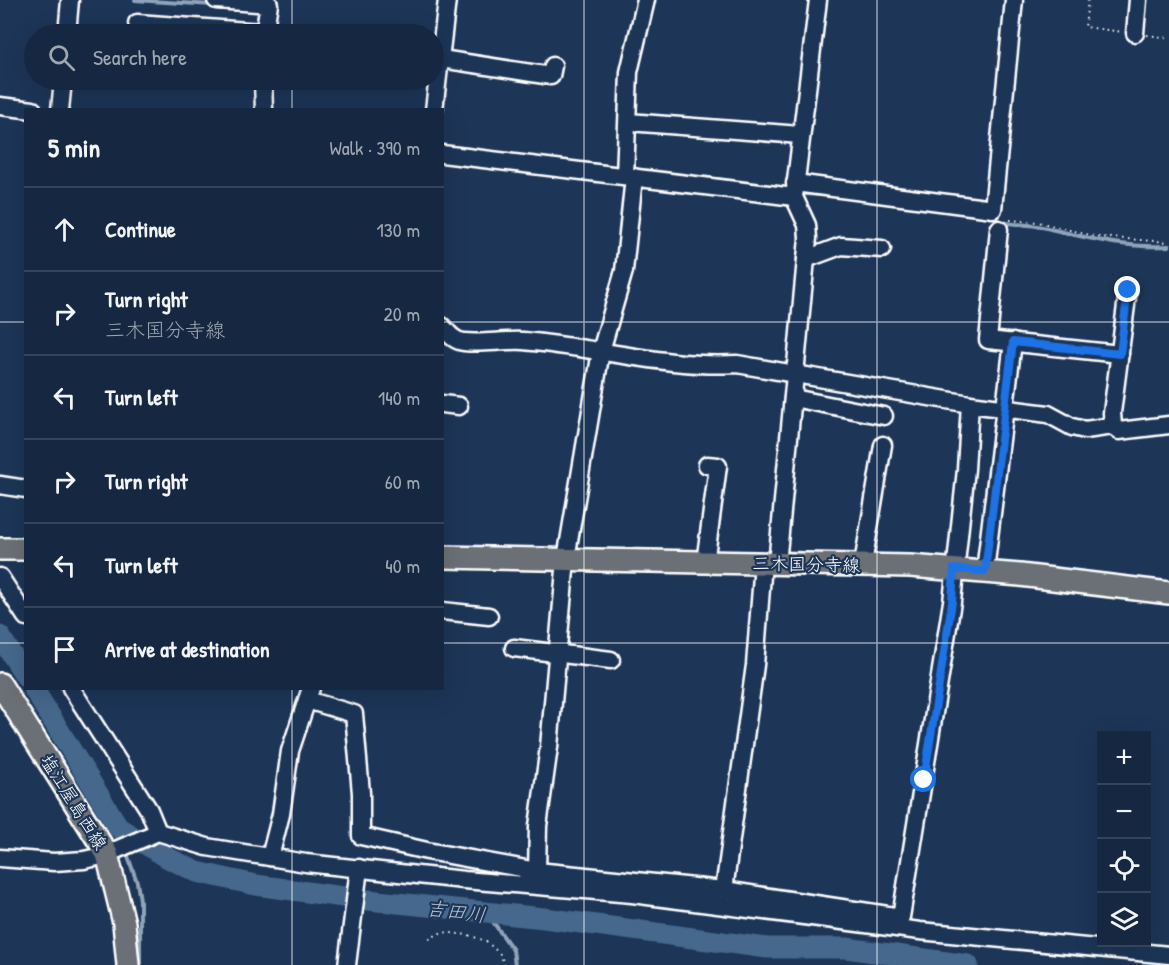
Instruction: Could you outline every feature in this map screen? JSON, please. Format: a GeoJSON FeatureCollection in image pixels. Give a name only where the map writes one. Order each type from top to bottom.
{"type":"FeatureCollection","features":[{"type":"Feature","properties":{"kind":"main road"},"geometry":{"type":"LineString","coordinates":[[0,549],[24,549]]}},
{"type":"Feature","properties":{"kind":"main road","name":"三木国分寺線"},"geometry":{"type":"LineString","coordinates":[[444,557],[863,564],[985,571],[1169,593]]}},
{"type":"Feature","properties":{"kind":"main road","name":"塩江屋島西線"},"geometry":{"type":"LineString","coordinates":[[0,684],[111,852],[124,923],[128,965]]}},
{"type":"Feature","properties":{"kind":"street"},"geometry":{"type":"LineString","coordinates":[[68,24],[70,0]]}},
{"type":"Feature","properties":{"kind":"street"},"geometry":{"type":"LineString","coordinates":[[216,0],[269,4],[266,24]]}},
{"type":"Feature","properties":{"kind":"street"},"geometry":{"type":"LineString","coordinates":[[444,30],[447,0]]}},
{"type":"Feature","properties":{"kind":"street"},"geometry":{"type":"LineString","coordinates":[[537,871],[538,826],[566,559],[601,351],[624,272],[629,72],[646,0]]}},
{"type":"Feature","properties":{"kind":"street"},"geometry":{"type":"LineString","coordinates":[[724,890],[793,398],[807,225],[795,190],[818,0]]}},
{"type":"Feature","properties":{"kind":"street"},"geometry":{"type":"LineString","coordinates":[[444,154],[993,209],[1014,0]]}},
{"type":"Feature","properties":{"kind":"street"},"geometry":{"type":"LineString","coordinates":[[1132,1],[1135,33]]}},
{"type":"Feature","properties":{"kind":"street"},"geometry":{"type":"LineString","coordinates":[[137,23],[150,24]]}},
{"type":"Feature","properties":{"kind":"street"},"geometry":{"type":"LineString","coordinates":[[444,59],[551,75],[553,66]]}},
{"type":"Feature","properties":{"kind":"street"},"geometry":{"type":"LineString","coordinates":[[60,108],[62,90]]}},
{"type":"Feature","properties":{"kind":"street"},"geometry":{"type":"LineString","coordinates":[[263,90],[264,108]]}},
{"type":"Feature","properties":{"kind":"street"},"geometry":{"type":"LineString","coordinates":[[434,108],[437,90]]}},
{"type":"Feature","properties":{"kind":"street"},"geometry":{"type":"LineString","coordinates":[[0,106],[24,109]]}},
{"type":"Feature","properties":{"kind":"street"},"geometry":{"type":"LineString","coordinates":[[628,122],[800,135]]}},
{"type":"Feature","properties":{"kind":"street"},"geometry":{"type":"LineString","coordinates":[[999,229],[988,339],[1120,354]]}},
{"type":"Feature","properties":{"kind":"street"},"geometry":{"type":"LineString","coordinates":[[806,259],[841,246],[882,249]]}},
{"type":"Feature","properties":{"kind":"street"},"geometry":{"type":"LineString","coordinates":[[1128,290],[1112,413],[1113,426],[1119,431],[1169,426]]}},
{"type":"Feature","properties":{"kind":"street"},"geometry":{"type":"LineString","coordinates":[[444,328],[452,337],[462,342],[522,341],[601,351],[639,359],[705,366],[737,364],[970,405],[1048,414],[1072,427],[1085,430],[1113,426]]}},
{"type":"Feature","properties":{"kind":"street"},"geometry":{"type":"LineString","coordinates":[[985,571],[1013,342]]}},
{"type":"Feature","properties":{"kind":"street"},"geometry":{"type":"LineString","coordinates":[[793,398],[884,416]]}},
{"type":"Feature","properties":{"kind":"street"},"geometry":{"type":"LineString","coordinates":[[270,857],[281,814],[290,751],[309,694],[354,714],[361,793],[361,836],[427,851],[537,871],[724,890],[900,917],[950,614],[966,469],[970,405]]}},
{"type":"Feature","properties":{"kind":"street"},"geometry":{"type":"LineString","coordinates":[[863,564],[883,445]]}},
{"type":"Feature","properties":{"kind":"street"},"geometry":{"type":"LineString","coordinates":[[705,562],[718,466],[707,465]]}},
{"type":"Feature","properties":{"kind":"street"},"geometry":{"type":"LineString","coordinates":[[0,485],[24,489]]}},
{"type":"Feature","properties":{"kind":"street"},"geometry":{"type":"LineString","coordinates":[[0,577],[24,613]]}},
{"type":"Feature","properties":{"kind":"street"},"geometry":{"type":"LineString","coordinates":[[444,611],[489,616]]}},
{"type":"Feature","properties":{"kind":"street"},"geometry":{"type":"LineString","coordinates":[[514,648],[611,660]]}},
{"type":"Feature","properties":{"kind":"street"},"geometry":{"type":"LineString","coordinates":[[72,690],[149,810],[155,833]]}},
{"type":"Feature","properties":{"kind":"street"},"geometry":{"type":"LineString","coordinates":[[80,690],[86,701],[84,708]]}},
{"type":"Feature","properties":{"kind":"street"},"geometry":{"type":"LineString","coordinates":[[0,858],[60,862],[111,852],[155,833],[207,847],[359,873],[632,894],[920,932],[1169,955]]}},
{"type":"Feature","properties":{"kind":"street"},"geometry":{"type":"LineString","coordinates":[[464,880],[537,871]]}},
{"type":"Feature","properties":{"kind":"street"},"geometry":{"type":"LineString","coordinates":[[347,965],[359,873]]}},
{"type":"Feature","properties":{"kind":"path"},"geometry":{"type":"LineString","coordinates":[[1088,0],[1085,27],[1169,38]]}},
{"type":"Feature","properties":{"kind":"path"},"geometry":{"type":"LineString","coordinates":[[993,209],[1007,220],[1038,222],[1098,237],[1169,242]]}},
{"type":"Feature","properties":{"kind":"path"},"geometry":{"type":"LineString","coordinates":[[429,939],[442,932],[468,935],[494,946],[504,965]]}},
{"type":"Feature","properties":{"kind":"waterway"},"geometry":{"type":"LineString","coordinates":[[135,0],[213,5]]}},
{"type":"Feature","properties":{"kind":"waterway"},"geometry":{"type":"LineString","coordinates":[[803,194],[825,195]]}},
{"type":"Feature","properties":{"kind":"waterway"},"geometry":{"type":"LineString","coordinates":[[989,214],[1008,223],[1035,226],[1104,241],[1169,246]]}},
{"type":"Feature","properties":{"kind":"waterway","name":"吉田川"},"geometry":{"type":"LineString","coordinates":[[0,636],[24,674]]}},
{"type":"Feature","properties":{"kind":"waterway","name":"吉田川"},"geometry":{"type":"LineString","coordinates":[[34,690],[119,828],[168,858],[197,872],[256,885],[358,899],[544,918],[767,948],[846,948],[968,965]]}},
{"type":"Feature","properties":{"kind":"waterway"},"geometry":{"type":"LineString","coordinates":[[119,828],[123,841]]}},
{"type":"Feature","properties":{"kind":"waterway"},"geometry":{"type":"LineString","coordinates":[[126,851],[137,882],[140,900],[140,965]]}},
{"type":"Feature","properties":{"kind":"waterway"},"geometry":{"type":"LineString","coordinates":[[486,912],[513,950],[515,965]]}},
{"type":"Feature","properties":{"kind":"route"},"geometry":{"type":"LineString","coordinates":[[924,780],[952,602],[954,569],[985,571],[1013,342],[1120,354],[1128,290]]}}]}
